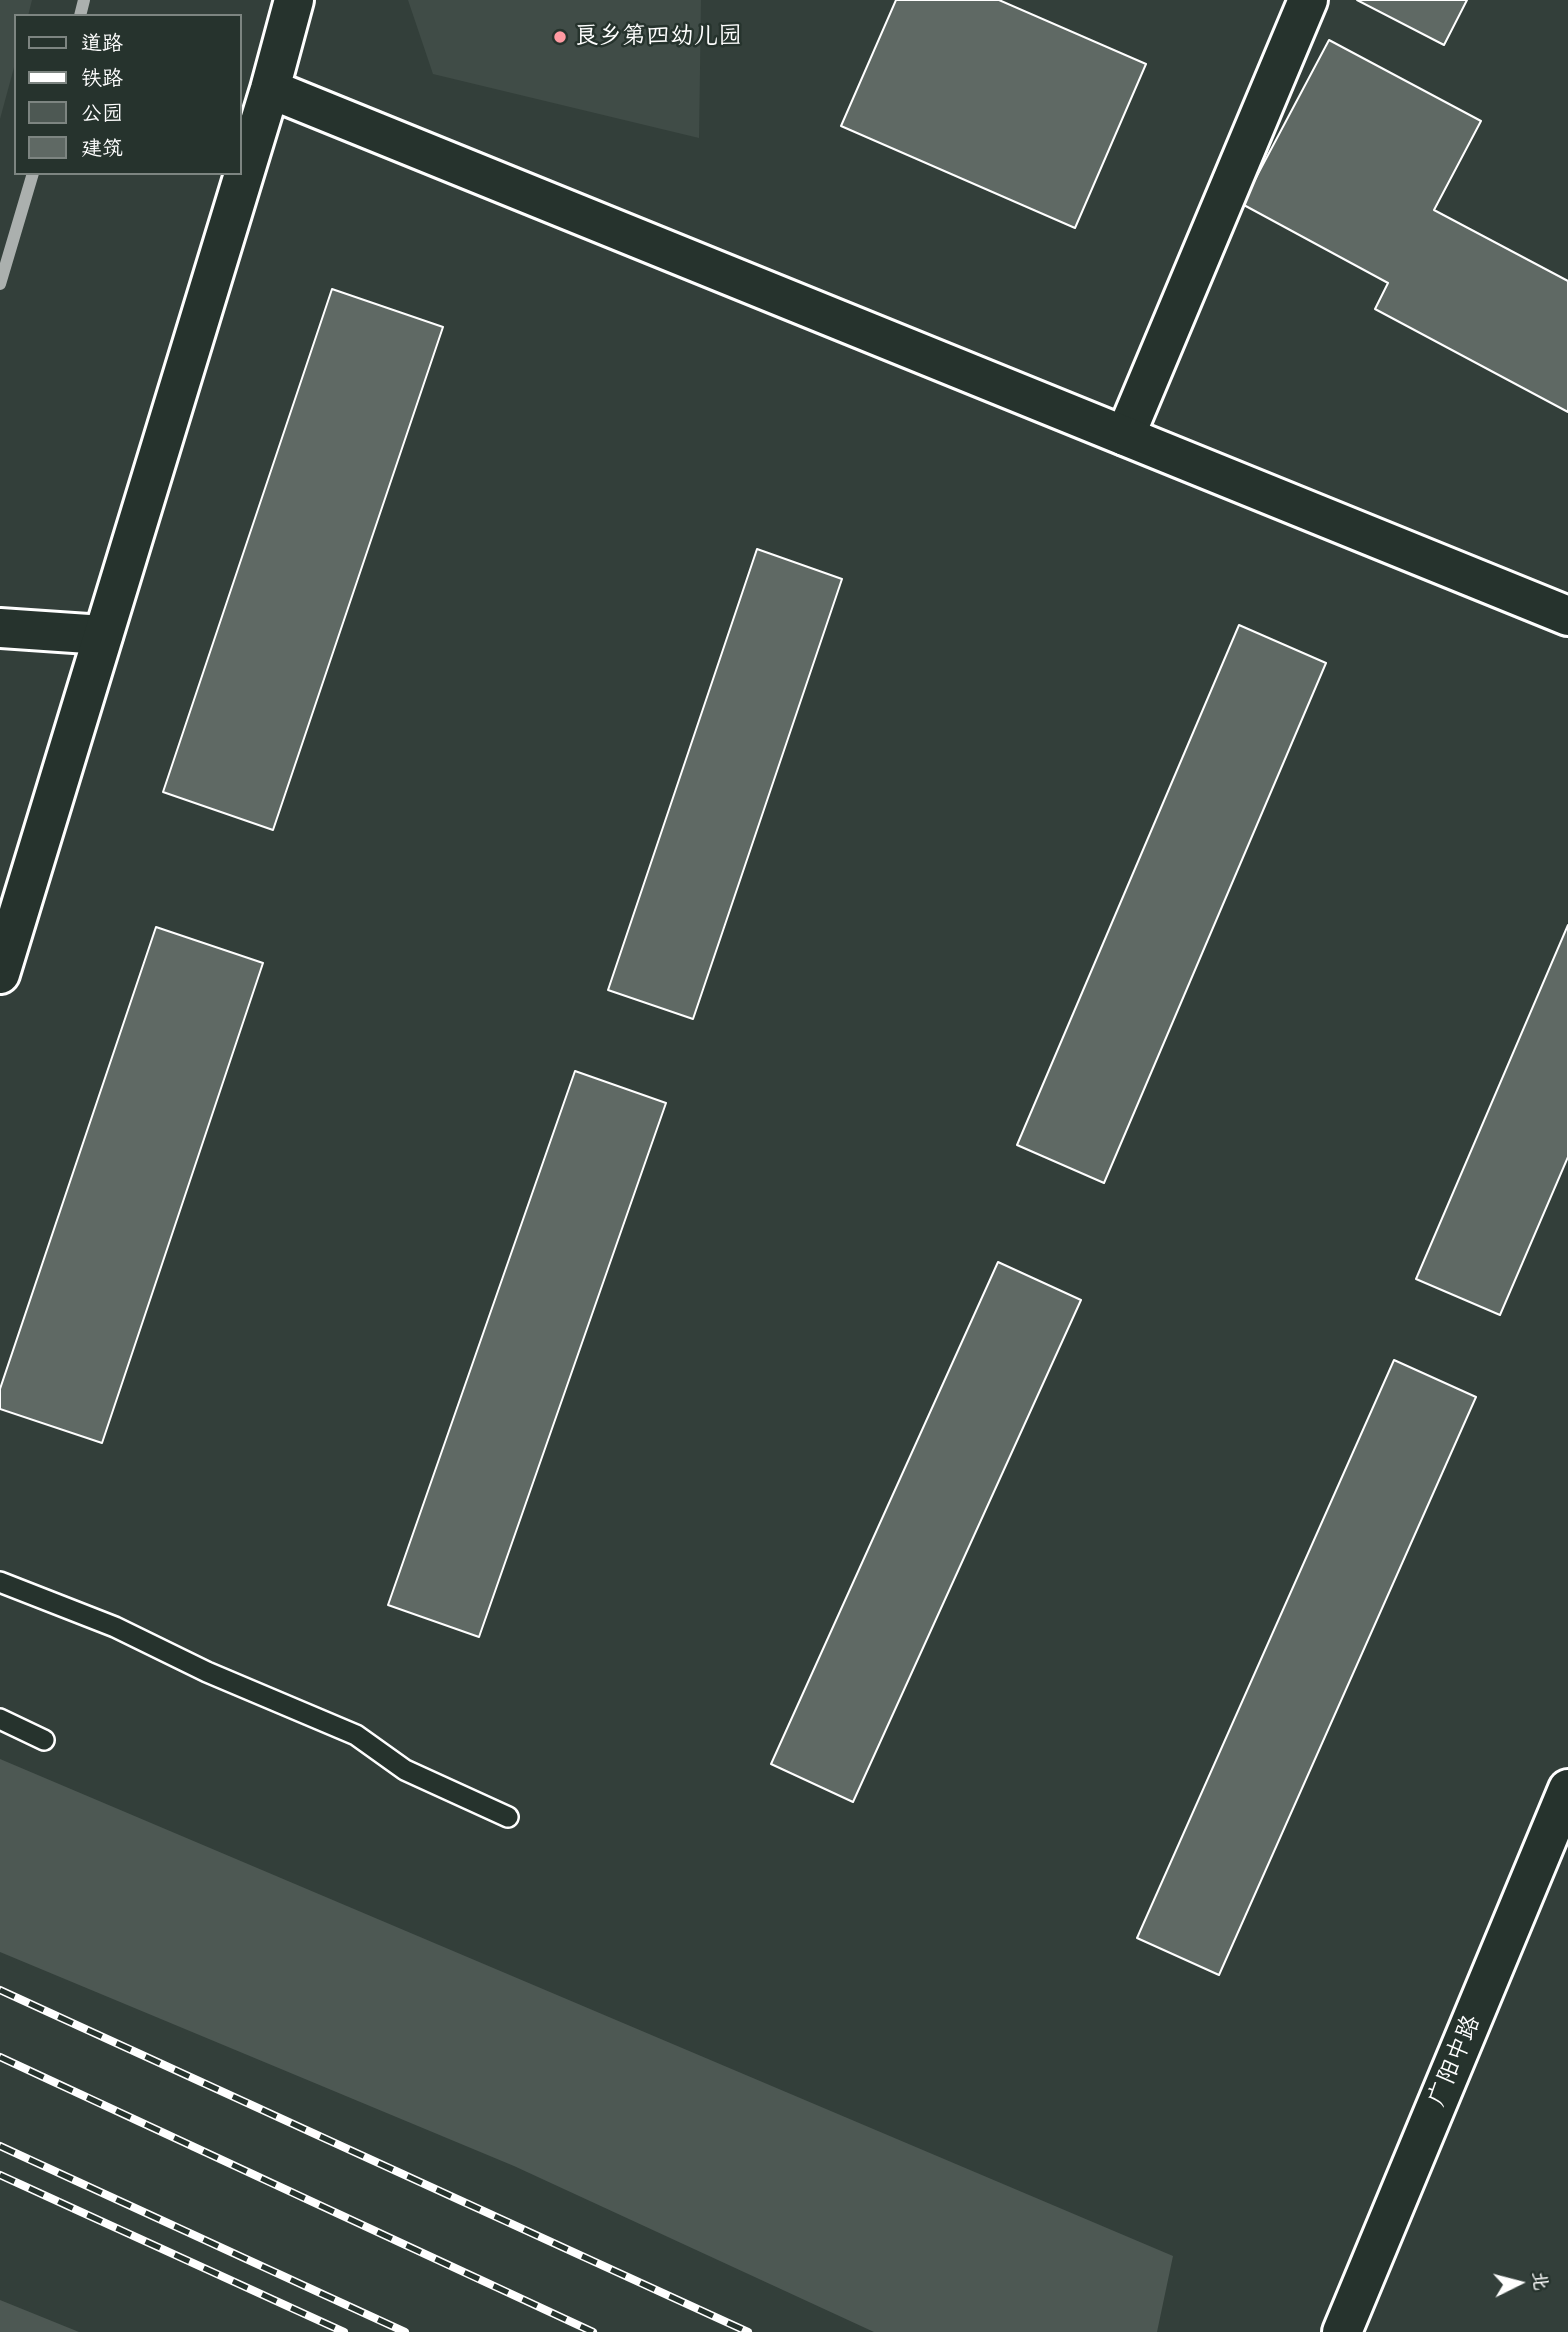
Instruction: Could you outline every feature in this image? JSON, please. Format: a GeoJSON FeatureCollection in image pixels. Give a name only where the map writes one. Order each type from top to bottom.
{"type":"FeatureCollection","features":[{"type":"Feature","properties":{"kind":"street"},"geometry":{"type":"LineString","coordinates":[[0,974],[270,89],[294,0]]}},
{"type":"Feature","properties":{"kind":"street"},"geometry":{"type":"LineString","coordinates":[[1125,436],[1308,0]]}},
{"type":"Feature","properties":{"kind":"street"},"geometry":{"type":"LineString","coordinates":[[270,89],[1568,616]]}},
{"type":"Feature","properties":{"kind":"street"},"geometry":{"type":"LineString","coordinates":[[0,628],[103,635]]}},
{"type":"Feature","properties":{"kind":"street","name":"广阳中路"},"geometry":{"type":"LineString","coordinates":[[1342,2332],[1568,1790]]}},
{"type":"Feature","properties":{"kind":"lane"},"geometry":{"type":"LineString","coordinates":[[0,1582],[114,1627],[207,1672],[356,1735],[405,1770],[508,1817]]}},
{"type":"Feature","properties":{"kind":"lane"},"geometry":{"type":"LineString","coordinates":[[0,1719],[44,1740]]}},
{"type":"Feature","properties":{"kind":"shaded area"},"geometry":{"type":"Polygon","coordinates":[[[0,0],[32,0],[28,14],[14,14],[14,67],[0,119],[0,0]]]}},
{"type":"Feature","properties":{"kind":"shaded area","name":"良乡第四幼儿园"},"geometry":{"type":"Polygon","coordinates":[[[408,0],[701,0],[699,138],[433,74],[408,0]]]}},
{"type":"Feature","properties":{"kind":"green space"},"geometry":{"type":"Polygon","coordinates":[[[0,1759],[1173,2256],[1157,2332],[874,2332],[514,2166],[0,1952],[0,1759]]]}},
{"type":"Feature","properties":{"kind":"green space"},"geometry":{"type":"Polygon","coordinates":[[[0,2300],[79,2332],[0,2332],[0,2300]]]}},
{"type":"Feature","properties":{"kind":"building"},"geometry":{"type":"Polygon","coordinates":[[[896,0],[999,0],[1146,64],[1075,228],[841,126],[896,0]]]}},
{"type":"Feature","properties":{"kind":"building"},"geometry":{"type":"Polygon","coordinates":[[[1357,0],[1467,0],[1444,45],[1357,0]]]}},
{"type":"Feature","properties":{"kind":"building"},"geometry":{"type":"Polygon","coordinates":[[[1329,40],[1481,121],[1434,210],[1568,281],[1568,412],[1375,309],[1388,283],[1242,204],[1329,40]]]}},
{"type":"Feature","properties":{"kind":"building"},"geometry":{"type":"Polygon","coordinates":[[[332,289],[443,327],[273,830],[163,792],[332,289]]]}},
{"type":"Feature","properties":{"kind":"building"},"geometry":{"type":"Polygon","coordinates":[[[757,549],[842,579],[693,1019],[608,990],[757,549]]]}},
{"type":"Feature","properties":{"kind":"building"},"geometry":{"type":"Polygon","coordinates":[[[1239,625],[1326,663],[1104,1183],[1017,1145],[1239,625]]]}},
{"type":"Feature","properties":{"kind":"building"},"geometry":{"type":"Polygon","coordinates":[[[1568,925],[1568,1157],[1500,1315],[1416,1279],[1568,925]]]}},
{"type":"Feature","properties":{"kind":"building"},"geometry":{"type":"Polygon","coordinates":[[[156,927],[263,963],[102,1443],[0,1409],[0,1389],[156,927]]]}},
{"type":"Feature","properties":{"kind":"building"},"geometry":{"type":"Polygon","coordinates":[[[575,1071],[666,1103],[479,1637],[388,1605],[575,1071]]]}},
{"type":"Feature","properties":{"kind":"building"},"geometry":{"type":"Polygon","coordinates":[[[998,1262],[1081,1300],[853,1802],[771,1764],[998,1262]]]}},
{"type":"Feature","properties":{"kind":"building"},"geometry":{"type":"Polygon","coordinates":[[[1394,1360],[1476,1397],[1219,1975],[1137,1938],[1394,1360]]]}},
{"type":"Feature","properties":{"kind":"waterway"},"geometry":{"type":"LineString","coordinates":[[80,14],[84,0]]}},
{"type":"Feature","properties":{"kind":"waterway"},"geometry":{"type":"LineString","coordinates":[[0,284],[32,175]]}},
{"type":"Feature","properties":{"kind":"railway"},"geometry":{"type":"LineString","coordinates":[[0,1990],[748,2332]]}},
{"type":"Feature","properties":{"kind":"railway"},"geometry":{"type":"LineString","coordinates":[[0,2057],[593,2332]]}},
{"type":"Feature","properties":{"kind":"railway"},"geometry":{"type":"LineString","coordinates":[[0,2146],[405,2332]]}},
{"type":"Feature","properties":{"kind":"railway"},"geometry":{"type":"LineString","coordinates":[[0,2175],[344,2332]]}},
{"type":"Feature","properties":{"kind":"place","name":"良乡第四幼儿园"},"geometry":{"type":"Point","coordinates":[560,37]}}]}
